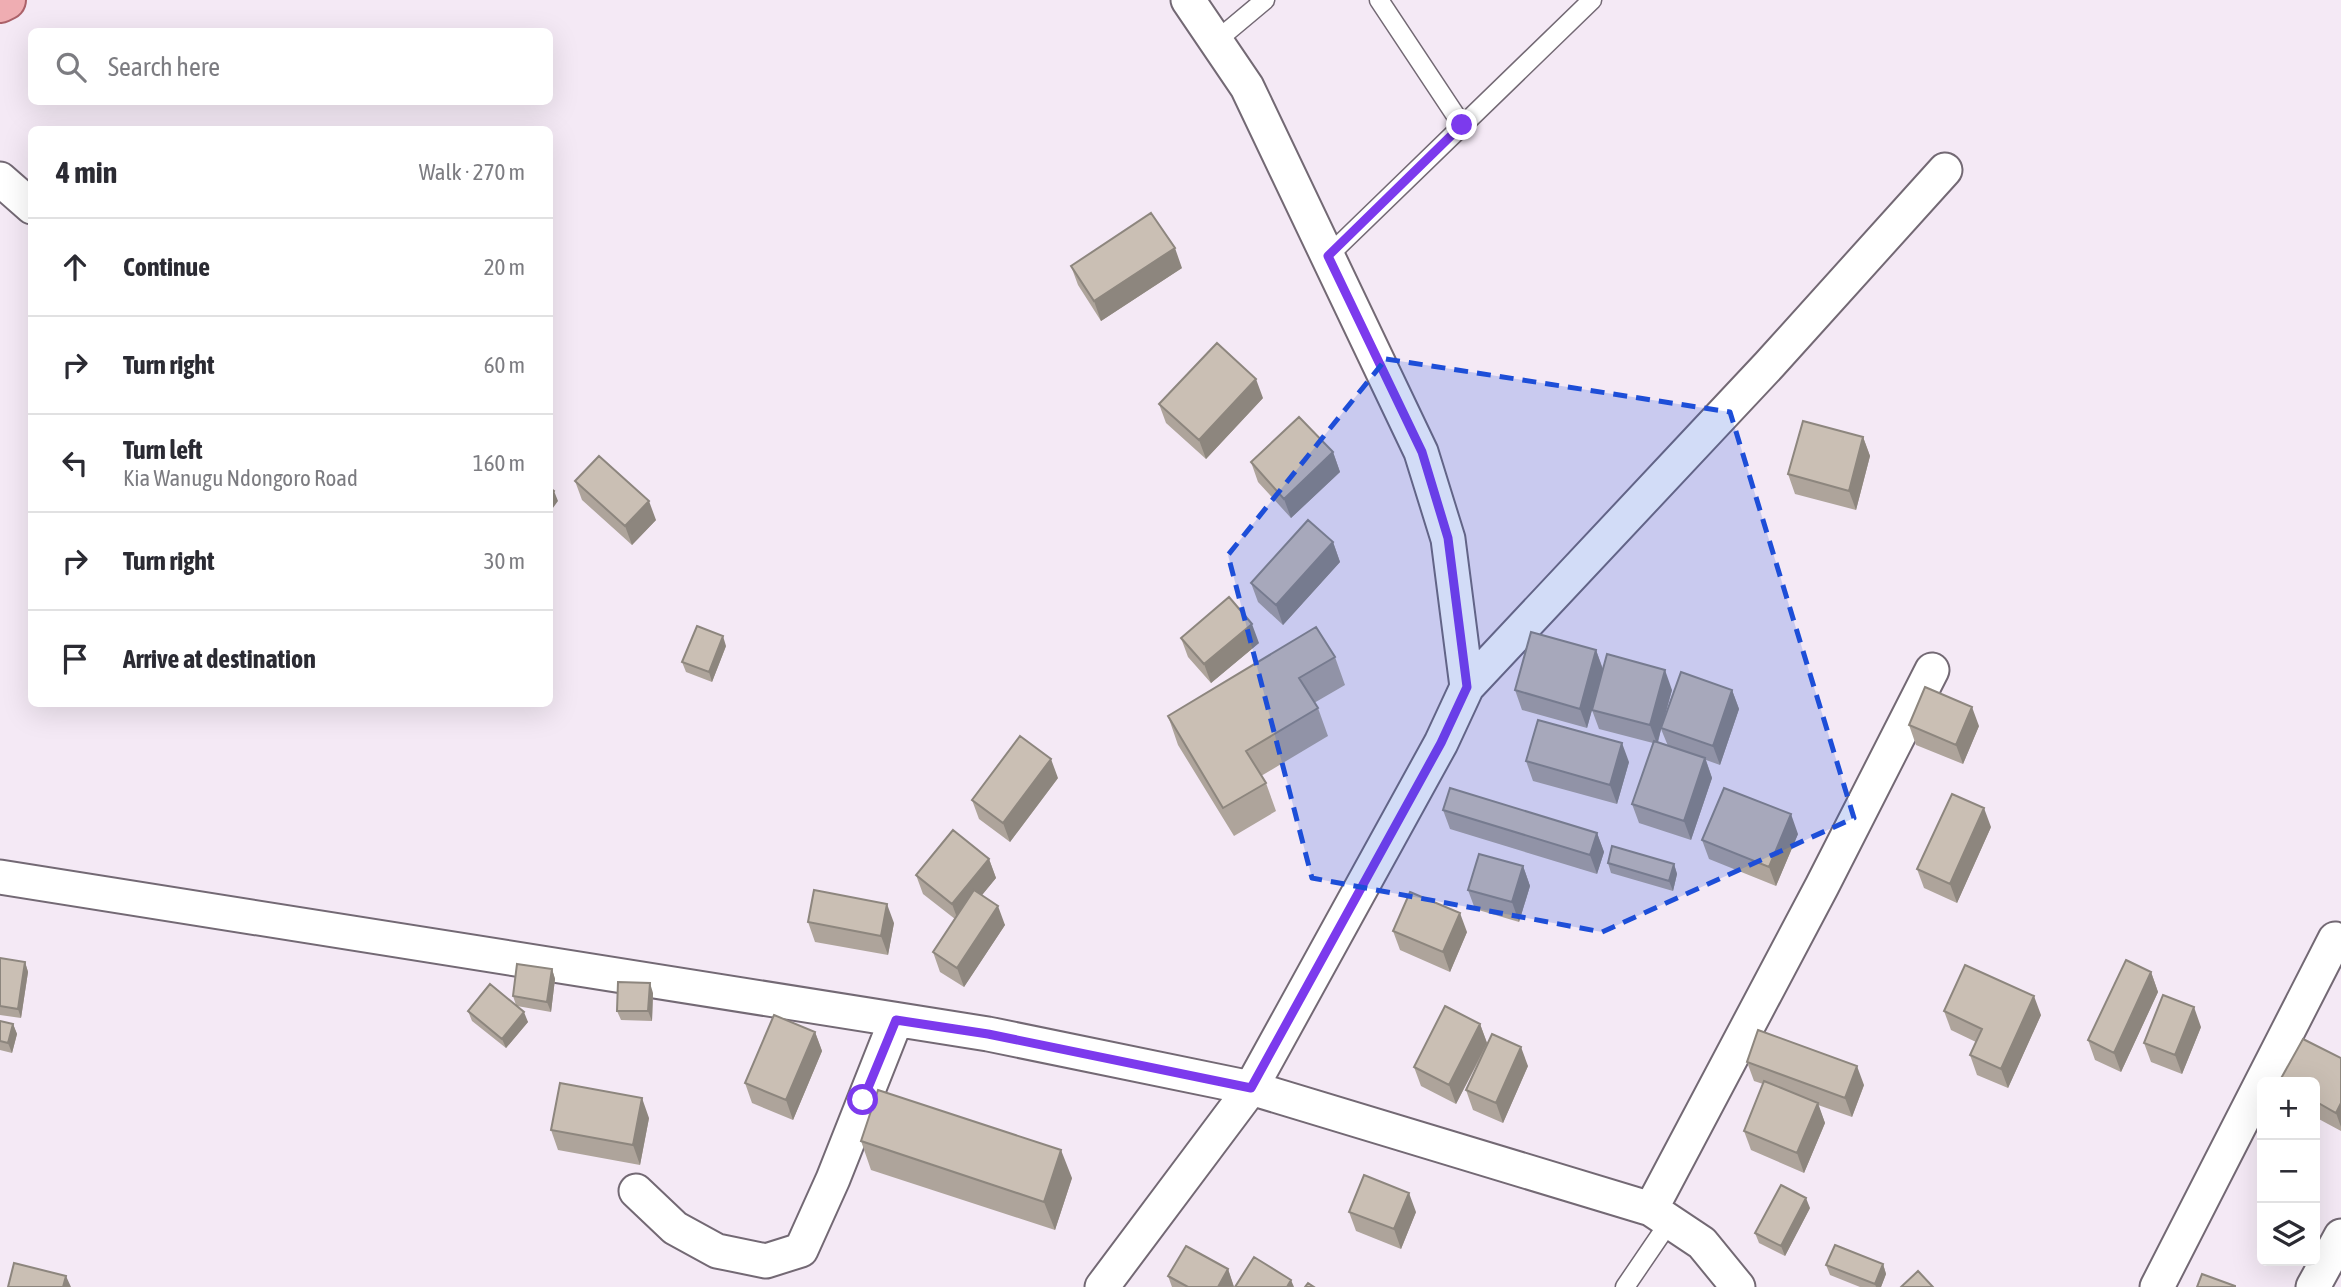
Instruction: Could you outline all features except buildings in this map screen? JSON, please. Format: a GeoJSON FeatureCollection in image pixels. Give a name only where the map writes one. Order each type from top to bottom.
{"type":"FeatureCollection","features":[{"type":"Feature","properties":{"kind":"main road"},"geometry":{"type":"LineString","coordinates":[[0,3],[6,0]]}},
{"type":"Feature","properties":{"kind":"street"},"geometry":{"type":"LineString","coordinates":[[1188,0],[1248,87],[1422,452],[1448,538],[1467,687]]}},
{"type":"Feature","properties":{"kind":"street"},"geometry":{"type":"LineString","coordinates":[[1102,1287],[1251,1088],[1441,743],[1467,687],[1769,365],[1945,170]]}},
{"type":"Feature","properties":{"kind":"street"},"geometry":{"type":"LineString","coordinates":[[0,179],[28,204]]}},
{"type":"Feature","properties":{"kind":"street"},"geometry":{"type":"LineString","coordinates":[[1661,1215],[1822,886],[1932,670]]}},
{"type":"Feature","properties":{"kind":"street"},"geometry":{"type":"LineString","coordinates":[[0,877],[988,1034],[1251,1088],[1661,1215],[1702,1243],[1738,1287]]}},
{"type":"Feature","properties":{"kind":"street"},"geometry":{"type":"LineString","coordinates":[[2157,1287],[2335,939]]}},
{"type":"Feature","properties":{"kind":"street"},"geometry":{"type":"LineString","coordinates":[[636,1191],[675,1228],[717,1251],[766,1261],[802,1250],[896,1020]]}},
{"type":"Feature","properties":{"kind":"street"},"geometry":{"type":"LineString","coordinates":[[2313,1287],[2341,1236]]}},
{"type":"Feature","properties":{"kind":"lane"},"geometry":{"type":"LineString","coordinates":[[1216,41],[1265,0]]}},
{"type":"Feature","properties":{"kind":"lane"},"geometry":{"type":"LineString","coordinates":[[1379,0],[1462,125]]}},
{"type":"Feature","properties":{"kind":"lane"},"geometry":{"type":"LineString","coordinates":[[1328,256],[1592,0]]}},
{"type":"Feature","properties":{"kind":"lane"},"geometry":{"type":"LineString","coordinates":[[1625,1287],[1661,1215]]}},
{"type":"Feature","properties":{"kind":"highlighted area"},"geometry":{"type":"Polygon","coordinates":[[[1386,359],[1730,412],[1854,818],[1602,932],[1312,878],[1228,555],[1386,359]]]}},
{"type":"Feature","properties":{"kind":"route"},"geometry":{"type":"LineString","coordinates":[[863,1100],[896,1020],[988,1034],[1251,1088],[1441,743],[1467,687],[1448,538],[1422,452],[1328,256],[1462,125]]}}]}
